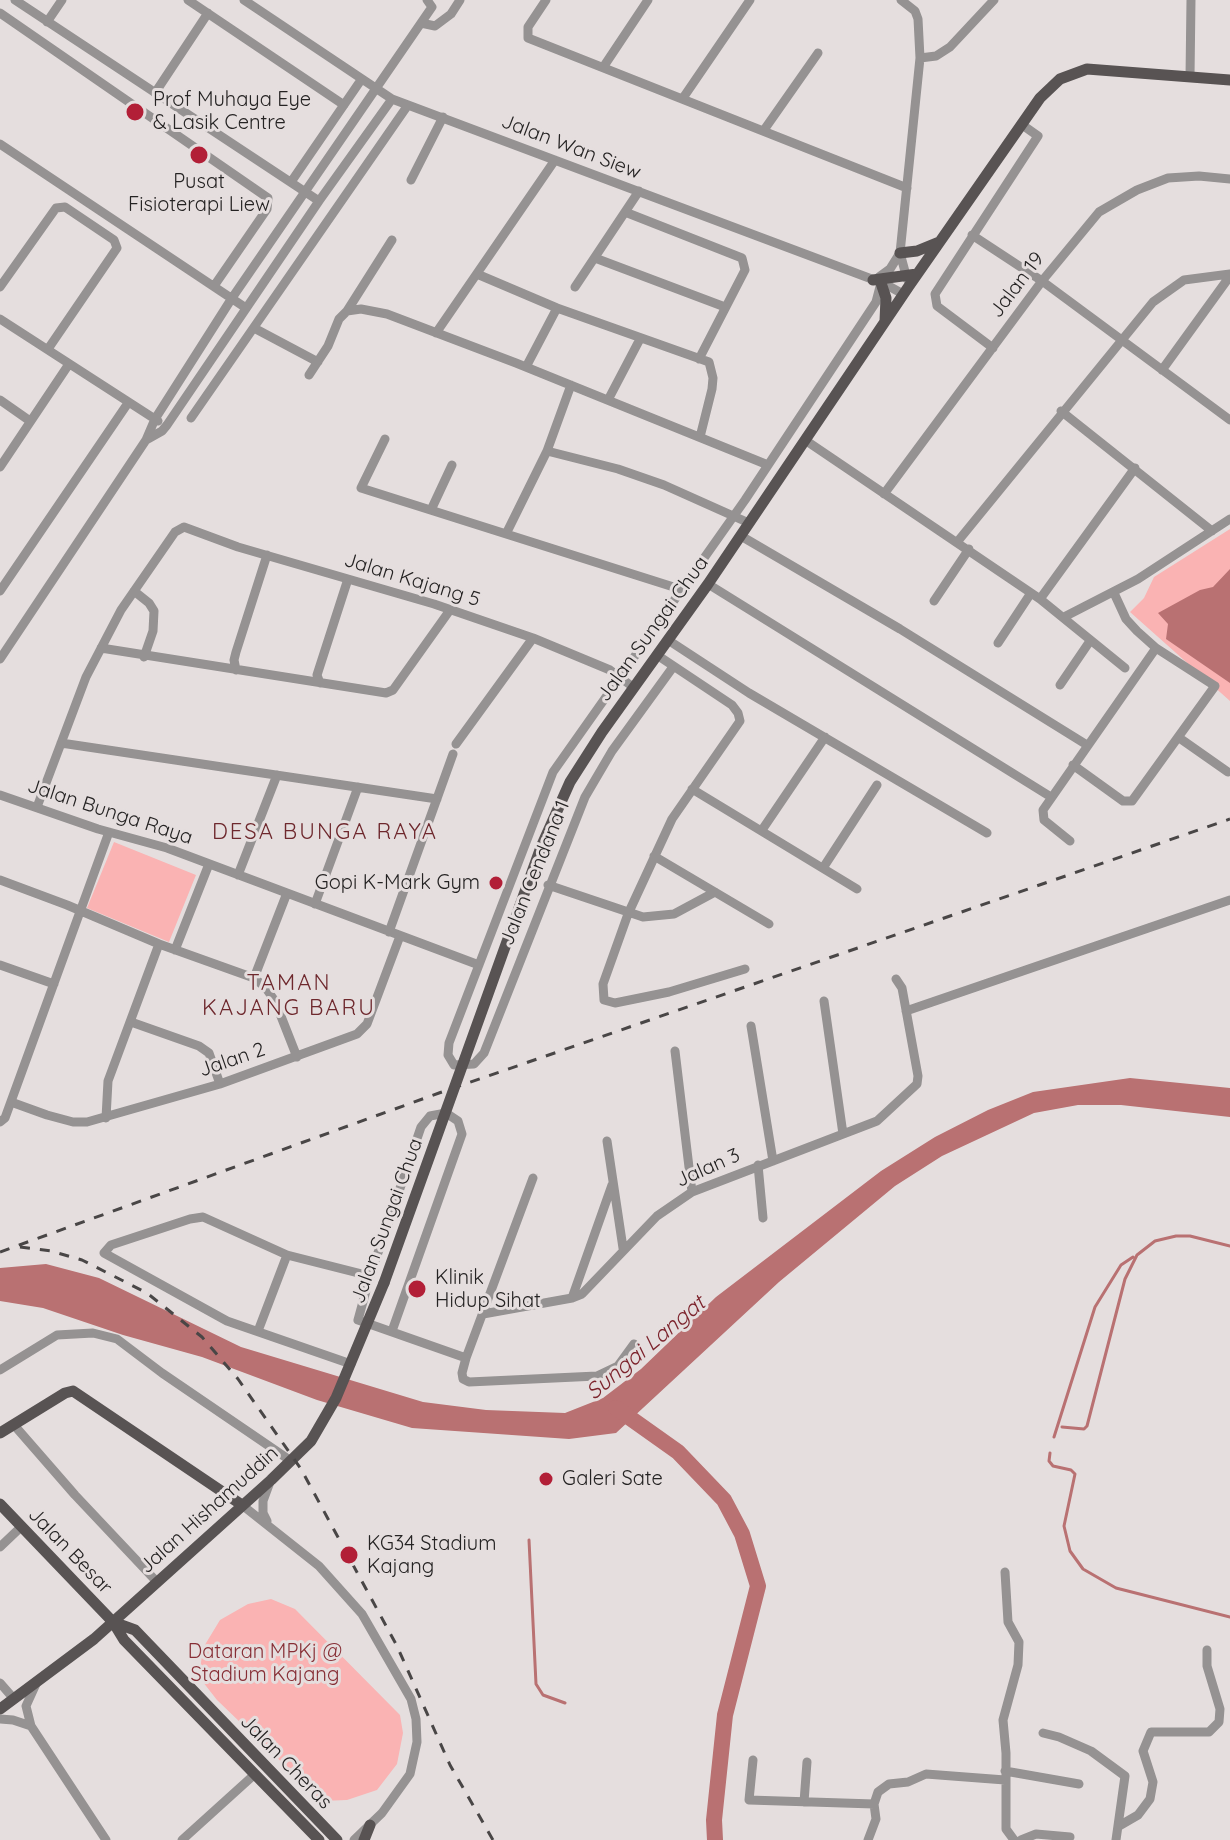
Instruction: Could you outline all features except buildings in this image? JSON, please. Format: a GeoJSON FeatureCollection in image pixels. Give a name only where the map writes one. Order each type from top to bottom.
{"type":"FeatureCollection","features":[{"type":"Feature","properties":{"kind":"main road","name":"Jalan Sungai Chua"},"geometry":{"type":"LineString","coordinates":[[325,1421],[384,1283],[541,847],[570,782],[602,732],[741,536],[909,282],[1049,89],[1060,79],[1077,71],[1101,69],[1230,80]]}},
{"type":"Feature","properties":{"kind":"main road"},"geometry":{"type":"LineString","coordinates":[[900,253],[917,251],[939,241]]}},
{"type":"Feature","properties":{"kind":"main road"},"geometry":{"type":"LineString","coordinates":[[885,322],[886,298],[877,281],[909,282]]}},
{"type":"Feature","properties":{"kind":"main road"},"geometry":{"type":"LineString","coordinates":[[0,1433],[73,1391],[242,1505]]}},
{"type":"Feature","properties":{"kind":"main road","name":"Jalan Hishamuddin"},"geometry":{"type":"LineString","coordinates":[[0,1709],[94,1639],[271,1480],[311,1441],[325,1421]]}},
{"type":"Feature","properties":{"kind":"main road","name":"Jalan Besar"},"geometry":{"type":"LineString","coordinates":[[0,1504],[113,1622]]}},
{"type":"Feature","properties":{"kind":"main road","name":"Jalan Cheras"},"geometry":{"type":"LineString","coordinates":[[113,1622],[124,1640],[319,1840]]}},
{"type":"Feature","properties":{"kind":"main road","name":"Jalan Cheras"},"geometry":{"type":"LineString","coordinates":[[113,1622],[135,1630],[337,1840]]}},
{"type":"Feature","properties":{"kind":"main road"},"geometry":{"type":"LineString","coordinates":[[94,1639],[109,1635],[124,1640]]}},
{"type":"Feature","properties":{"kind":"street"},"geometry":{"type":"LineString","coordinates":[[15,0],[319,201]]}},
{"type":"Feature","properties":{"kind":"street"},"geometry":{"type":"LineString","coordinates":[[47,22],[62,0]]}},
{"type":"Feature","properties":{"kind":"street"},"geometry":{"type":"LineString","coordinates":[[188,0],[344,105]]}},
{"type":"Feature","properties":{"kind":"street","name":"Jalan Wan Siew"},"geometry":{"type":"LineString","coordinates":[[244,0],[392,99],[877,281],[909,282]]}},
{"type":"Feature","properties":{"kind":"street"},"geometry":{"type":"LineString","coordinates":[[0,659],[146,440],[155,419],[232,298],[432,7],[427,0]]}},
{"type":"Feature","properties":{"kind":"street"},"geometry":{"type":"LineString","coordinates":[[421,23],[435,26],[451,14],[460,0]]}},
{"type":"Feature","properties":{"kind":"street"},"geometry":{"type":"LineString","coordinates":[[546,0],[528,27],[528,38],[907,188]]}},
{"type":"Feature","properties":{"kind":"street"},"geometry":{"type":"LineString","coordinates":[[604,66],[648,0]]}},
{"type":"Feature","properties":{"kind":"street"},"geometry":{"type":"LineString","coordinates":[[683,98],[750,0]]}},
{"type":"Feature","properties":{"kind":"street"},"geometry":{"type":"LineString","coordinates":[[901,0],[915,11],[918,19],[920,58],[900,253],[909,282]]}},
{"type":"Feature","properties":{"kind":"street"},"geometry":{"type":"LineString","coordinates":[[920,58],[936,56],[950,47],[994,0]]}},
{"type":"Feature","properties":{"kind":"street"},"geometry":{"type":"LineString","coordinates":[[1190,77],[1191,0]]}},
{"type":"Feature","properties":{"kind":"street"},"geometry":{"type":"LineString","coordinates":[[0,13],[268,198],[267,209],[214,286]]}},
{"type":"Feature","properties":{"kind":"street"},"geometry":{"type":"LineString","coordinates":[[155,93],[208,13]]}},
{"type":"Feature","properties":{"kind":"street"},"geometry":{"type":"LineString","coordinates":[[764,130],[818,53]]}},
{"type":"Feature","properties":{"kind":"street"},"geometry":{"type":"LineString","coordinates":[[291,182],[361,80]]}},
{"type":"Feature","properties":{"kind":"street"},"geometry":{"type":"LineString","coordinates":[[146,440],[167,425],[392,99]]}},
{"type":"Feature","properties":{"kind":"street"},"geometry":{"type":"LineString","coordinates":[[191,418],[408,105]]}},
{"type":"Feature","properties":{"kind":"street"},"geometry":{"type":"LineString","coordinates":[[411,180],[443,117]]}},
{"type":"Feature","properties":{"kind":"street"},"geometry":{"type":"LineString","coordinates":[[993,348],[937,306],[934,299],[936,290],[1038,136],[1021,124]]}},
{"type":"Feature","properties":{"kind":"street"},"geometry":{"type":"LineString","coordinates":[[0,144],[246,308]]}},
{"type":"Feature","properties":{"kind":"street"},"geometry":{"type":"LineString","coordinates":[[436,333],[555,160]]}},
{"type":"Feature","properties":{"kind":"street","name":"Jalan 19"},"geometry":{"type":"LineString","coordinates":[[884,494],[1042,281],[1094,217],[1118,200],[1168,178],[1230,179]]}},
{"type":"Feature","properties":{"kind":"street"},"geometry":{"type":"LineString","coordinates":[[575,287],[639,191]]}},
{"type":"Feature","properties":{"kind":"street"},"geometry":{"type":"LineString","coordinates":[[0,287],[56,208],[65,207],[114,240],[117,248],[48,349]]}},
{"type":"Feature","properties":{"kind":"street"},"geometry":{"type":"LineString","coordinates":[[625,212],[742,258],[745,270],[699,359]]}},
{"type":"Feature","properties":{"kind":"street"},"geometry":{"type":"LineString","coordinates":[[972,235],[1042,281],[1120,340],[1228,414]]}},
{"type":"Feature","properties":{"kind":"street"},"geometry":{"type":"LineString","coordinates":[[309,375],[339,319],[392,240]]}},
{"type":"Feature","properties":{"kind":"street"},"geometry":{"type":"LineString","coordinates":[[479,965],[544,789],[587,722],[683,590],[768,465],[876,302],[877,281],[890,269],[900,253]]}},
{"type":"Feature","properties":{"kind":"street"},"geometry":{"type":"LineString","coordinates":[[595,258],[725,307]]}},
{"type":"Feature","properties":{"kind":"street"},"geometry":{"type":"LineString","coordinates":[[477,274],[557,308],[709,362],[713,378],[700,437]]}},
{"type":"Feature","properties":{"kind":"street"},"geometry":{"type":"LineString","coordinates":[[958,541],[1153,302],[1184,280],[1230,275]]}},
{"type":"Feature","properties":{"kind":"street"},"geometry":{"type":"LineString","coordinates":[[1162,370],[1230,275]]}},
{"type":"Feature","properties":{"kind":"street"},"geometry":{"type":"LineString","coordinates":[[526,367],[557,308]]}},
{"type":"Feature","properties":{"kind":"street"},"geometry":{"type":"LineString","coordinates":[[347,311],[361,309],[387,314],[768,465]]}},
{"type":"Feature","properties":{"kind":"street"},"geometry":{"type":"LineString","coordinates":[[0,319],[167,425]]}},
{"type":"Feature","properties":{"kind":"street"},"geometry":{"type":"LineString","coordinates":[[254,328],[318,362]]}},
{"type":"Feature","properties":{"kind":"street"},"geometry":{"type":"LineString","coordinates":[[608,400],[640,339]]}},
{"type":"Feature","properties":{"kind":"street"},"geometry":{"type":"LineString","coordinates":[[840,356],[855,366]]}},
{"type":"Feature","properties":{"kind":"street"},"geometry":{"type":"LineString","coordinates":[[0,467],[69,364]]}},
{"type":"Feature","properties":{"kind":"street"},"geometry":{"type":"LineString","coordinates":[[506,534],[547,451],[571,385]]}},
{"type":"Feature","properties":{"kind":"street"},"geometry":{"type":"LineString","coordinates":[[0,400],[30,421]]}},
{"type":"Feature","properties":{"kind":"street"},"geometry":{"type":"LineString","coordinates":[[0,591],[128,403]]}},
{"type":"Feature","properties":{"kind":"street"},"geometry":{"type":"LineString","coordinates":[[1061,411],[1212,531]]}},
{"type":"Feature","properties":{"kind":"street"},"geometry":{"type":"LineString","coordinates":[[385,439],[361,488],[683,590]]}},
{"type":"Feature","properties":{"kind":"street"},"geometry":{"type":"LineString","coordinates":[[805,440],[1036,596],[1125,668]]}},
{"type":"Feature","properties":{"kind":"street"},"geometry":{"type":"LineString","coordinates":[[547,451],[618,469],[664,485],[749,523]]}},
{"type":"Feature","properties":{"kind":"street"},"geometry":{"type":"LineString","coordinates":[[431,510],[452,465]]}},
{"type":"Feature","properties":{"kind":"street"},"geometry":{"type":"LineString","coordinates":[[998,643],[1135,468]]}},
{"type":"Feature","properties":{"kind":"street"},"geometry":{"type":"LineString","coordinates":[[1064,617],[1114,593],[1230,519]]}},
{"type":"Feature","properties":{"kind":"street","name":"Jalan Kajang 5"},"geometry":{"type":"LineString","coordinates":[[134,591],[175,532],[184,527],[238,547],[533,638],[619,676],[633,687]]}},
{"type":"Feature","properties":{"kind":"street"},"geometry":{"type":"LineString","coordinates":[[741,536],[900,629],[1087,745]]}},
{"type":"Feature","properties":{"kind":"street"},"geometry":{"type":"LineString","coordinates":[[934,601],[969,549]]}},
{"type":"Feature","properties":{"kind":"street"},"geometry":{"type":"LineString","coordinates":[[236,670],[236,652],[267,555]]}},
{"type":"Feature","properties":{"kind":"street"},"geometry":{"type":"LineString","coordinates":[[320,683],[317,675],[348,579]]}},
{"type":"Feature","properties":{"kind":"street"},"geometry":{"type":"LineString","coordinates":[[708,584],[1051,797]]}},
{"type":"Feature","properties":{"kind":"street"},"geometry":{"type":"LineString","coordinates":[[37,807],[86,677],[134,591],[154,611],[153,631],[144,657]]}},
{"type":"Feature","properties":{"kind":"street"},"geometry":{"type":"LineString","coordinates":[[1073,765],[1123,801],[1129,802],[1215,686],[1156,648],[1131,625],[1114,593]]}},
{"type":"Feature","properties":{"kind":"street"},"geometry":{"type":"LineString","coordinates":[[101,648],[386,693],[393,690],[450,610]]}},
{"type":"Feature","properties":{"kind":"street"},"geometry":{"type":"LineString","coordinates":[[389,932],[454,749],[533,638]]}},
{"type":"Feature","properties":{"kind":"street"},"geometry":{"type":"LineString","coordinates":[[668,640],[749,693],[987,833]]}},
{"type":"Feature","properties":{"kind":"street"},"geometry":{"type":"LineString","coordinates":[[1060,685],[1090,641]]}},
{"type":"Feature","properties":{"kind":"street"},"geometry":{"type":"LineString","coordinates":[[1070,841],[1042,816],[1051,797],[1156,648]]}},
{"type":"Feature","properties":{"kind":"street"},"geometry":{"type":"LineString","coordinates":[[657,655],[732,705],[739,717],[738,727],[672,819],[628,914],[603,984],[604,1000],[615,1003],[656,995],[745,969]]}},
{"type":"Feature","properties":{"kind":"street","name":"Jalan Cendana 1"},"geometry":{"type":"LineString","coordinates":[[479,965],[449,1043],[448,1055],[454,1065],[464,1067],[474,1064],[484,1053],[548,885],[596,776],[673,667]]}},
{"type":"Feature","properties":{"kind":"street"},"geometry":{"type":"LineString","coordinates":[[587,722],[602,732]]}},
{"type":"Feature","properties":{"kind":"street"},"geometry":{"type":"LineString","coordinates":[[762,830],[825,737]]}},
{"type":"Feature","properties":{"kind":"street"},"geometry":{"type":"LineString","coordinates":[[1178,737],[1228,772]]}},
{"type":"Feature","properties":{"kind":"street"},"geometry":{"type":"LineString","coordinates":[[61,743],[437,799]]}},
{"type":"Feature","properties":{"kind":"street"},"geometry":{"type":"LineString","coordinates":[[238,875],[277,775]]}},
{"type":"Feature","properties":{"kind":"street"},"geometry":{"type":"LineString","coordinates":[[823,868],[877,785]]}},
{"type":"Feature","properties":{"kind":"street"},"geometry":{"type":"LineString","coordinates":[[315,904],[358,787]]}},
{"type":"Feature","properties":{"kind":"street"},"geometry":{"type":"LineString","coordinates":[[692,789],[857,889]]}},
{"type":"Feature","properties":{"kind":"street","name":"Jalan Bunga Raya"},"geometry":{"type":"LineString","coordinates":[[0,795],[167,848],[479,965]]}},
{"type":"Feature","properties":{"kind":"street"},"geometry":{"type":"LineString","coordinates":[[3,1120],[109,832]]}},
{"type":"Feature","properties":{"kind":"street"},"geometry":{"type":"LineString","coordinates":[[654,856],[769,924]]}},
{"type":"Feature","properties":{"kind":"street"},"geometry":{"type":"LineString","coordinates":[[175,950],[209,864]]}},
{"type":"Feature","properties":{"kind":"street"},"geometry":{"type":"LineString","coordinates":[[0,880],[159,944],[254,978],[275,1001],[297,1057]]}},
{"type":"Feature","properties":{"kind":"street"},"geometry":{"type":"LineString","coordinates":[[548,885],[643,917],[674,914],[715,892]]}},
{"type":"Feature","properties":{"kind":"street"},"geometry":{"type":"LineString","coordinates":[[254,978],[287,893]]}},
{"type":"Feature","properties":{"kind":"street"},"geometry":{"type":"LineString","coordinates":[[896,979],[902,988],[906,1011],[1230,900]]}},
{"type":"Feature","properties":{"kind":"street","name":"Jalan 2"},"geometry":{"type":"LineString","coordinates":[[11,1102],[73,1122],[106,1118],[220,1084],[357,1034],[367,1024],[400,936]]}},
{"type":"Feature","properties":{"kind":"street"},"geometry":{"type":"LineString","coordinates":[[106,1118],[108,1081],[159,944]]}},
{"type":"Feature","properties":{"kind":"street"},"geometry":{"type":"LineString","coordinates":[[0,965],[54,984]]}},
{"type":"Feature","properties":{"kind":"street"},"geometry":{"type":"LineString","coordinates":[[824,1001],[843,1134]]}},
{"type":"Feature","properties":{"kind":"street","name":"Jalan 3"},"geometry":{"type":"LineString","coordinates":[[483,1314],[582,1294],[657,1216],[692,1192],[877,1121],[911,1093],[917,1084],[906,1011]]}},
{"type":"Feature","properties":{"kind":"street"},"geometry":{"type":"LineString","coordinates":[[131,1022],[199,1046],[209,1053],[220,1084]]}},
{"type":"Feature","properties":{"kind":"street"},"geometry":{"type":"LineString","coordinates":[[751,1026],[773,1161]]}},
{"type":"Feature","properties":{"kind":"street"},"geometry":{"type":"LineString","coordinates":[[675,1051],[692,1192]]}},
{"type":"Feature","properties":{"kind":"street"},"geometry":{"type":"LineString","coordinates":[[392,1331],[462,1134],[458,1121],[446,1113],[437,1113],[424,1122],[370,1276],[358,1320],[466,1358]]}},
{"type":"Feature","properties":{"kind":"street"},"geometry":{"type":"LineString","coordinates":[[607,1141],[623,1248]]}},
{"type":"Feature","properties":{"kind":"street"},"geometry":{"type":"LineString","coordinates":[[758,1165],[763,1218]]}},
{"type":"Feature","properties":{"kind":"street"},"geometry":{"type":"LineString","coordinates":[[533,1178],[466,1358],[462,1373],[465,1381],[588,1378],[618,1366],[634,1344]]}},
{"type":"Feature","properties":{"kind":"street"},"geometry":{"type":"LineString","coordinates":[[572,1298],[612,1185]]}},
{"type":"Feature","properties":{"kind":"street"},"geometry":{"type":"LineString","coordinates":[[349,1368],[227,1321],[104,1253],[111,1245],[203,1217],[287,1255],[370,1276]]}},
{"type":"Feature","properties":{"kind":"street"},"geometry":{"type":"LineString","coordinates":[[258,1331],[287,1255]]}},
{"type":"Feature","properties":{"kind":"street"},"geometry":{"type":"LineString","coordinates":[[0,1370],[57,1335],[93,1333],[117,1339],[291,1461]]}},
{"type":"Feature","properties":{"kind":"street"},"geometry":{"type":"LineString","coordinates":[[14,1425],[157,1582]]}},
{"type":"Feature","properties":{"kind":"street"},"geometry":{"type":"LineString","coordinates":[[269,1524],[263,1509],[265,1492],[271,1480]]}},
{"type":"Feature","properties":{"kind":"street"},"geometry":{"type":"LineString","coordinates":[[242,1505],[319,1566],[362,1614],[411,1699],[416,1719],[417,1751],[410,1774],[368,1835],[354,1840]]}},
{"type":"Feature","properties":{"kind":"street"},"geometry":{"type":"LineString","coordinates":[[0,1547],[21,1527]]}},
{"type":"Feature","properties":{"kind":"street"},"geometry":{"type":"LineString","coordinates":[[1003,1840],[1006,1829],[1003,1720],[1018,1665],[1019,1647],[1018,1637],[1008,1622],[1005,1572]]}},
{"type":"Feature","properties":{"kind":"street"},"geometry":{"type":"LineString","coordinates":[[1119,1826],[1138,1815],[1150,1799],[1153,1782],[1143,1751],[1151,1732],[1209,1732],[1219,1722],[1220,1709],[1207,1666],[1207,1650]]}},
{"type":"Feature","properties":{"kind":"street"},"geometry":{"type":"LineString","coordinates":[[0,1683],[14,1699]]}},
{"type":"Feature","properties":{"kind":"street"},"geometry":{"type":"LineString","coordinates":[[36,1684],[26,1706],[31,1726],[106,1840]]}},
{"type":"Feature","properties":{"kind":"street"},"geometry":{"type":"LineString","coordinates":[[0,1719],[31,1726]]}},
{"type":"Feature","properties":{"kind":"street"},"geometry":{"type":"LineString","coordinates":[[1043,1733],[1091,1751],[1123,1773],[1126,1783],[1116,1840]]}},
{"type":"Feature","properties":{"kind":"street"},"geometry":{"type":"LineString","coordinates":[[753,1760],[749,1800],[874,1804]]}},
{"type":"Feature","properties":{"kind":"street"},"geometry":{"type":"LineString","coordinates":[[804,1802],[807,1762]]}},
{"type":"Feature","properties":{"kind":"street"},"geometry":{"type":"LineString","coordinates":[[182,1840],[255,1774]]}},
{"type":"Feature","properties":{"kind":"street"},"geometry":{"type":"LineString","coordinates":[[868,1840],[876,1819],[874,1804],[878,1792],[884,1787],[926,1774],[1005,1776],[1079,1784]]}},
{"type":"Feature","properties":{"kind":"street"},"geometry":{"type":"LineString","coordinates":[[1006,1829],[1014,1840]]}},
{"type":"Feature","properties":{"kind":"street"},"geometry":{"type":"LineString","coordinates":[[1021,1840],[1036,1834],[1070,1837]]}},
{"type":"Feature","properties":{"kind":"green space"},"geometry":{"type":"Polygon","coordinates":[[[1230,529],[1230,701],[1130,612],[1144,598],[1154,577],[1230,529]]]}},
{"type":"Feature","properties":{"kind":"green space"},"geometry":{"type":"Polygon","coordinates":[[[114,842],[196,875],[169,942],[87,908],[114,842]]]}},
{"type":"Feature","properties":{"kind":"green space","name":"Dataran MPKj @ Stadium Kajang"},"geometry":{"type":"Polygon","coordinates":[[[271,1599],[295,1609],[400,1715],[403,1733],[397,1764],[377,1790],[347,1800],[322,1801],[217,1700],[199,1677],[203,1648],[220,1620],[248,1604],[271,1599]]]}},
{"type":"Feature","properties":{"kind":"shaded area"},"geometry":{"type":"Polygon","coordinates":[[[1230,569],[1230,683],[1166,639],[1168,624],[1158,613],[1200,590],[1213,587],[1230,569]]]}},
{"type":"Feature","properties":{"kind":"shaded area"},"geometry":{"type":"Polygon","coordinates":[[[1130,1078],[1230,1088],[1230,1117],[1121,1105],[1078,1105],[1034,1113],[942,1156],[895,1186],[779,1282],[616,1433],[569,1439],[412,1428],[317,1400],[202,1357],[43,1308],[0,1301],[0,1268],[46,1264],[99,1278],[241,1347],[423,1402],[486,1410],[565,1413],[603,1398],[641,1369],[716,1297],[881,1171],[935,1137],[988,1110],[1033,1092],[1130,1078]]]}},
{"type":"Feature","properties":{"kind":"waterway"},"geometry":{"type":"LineString","coordinates":[[1062,1427],[1084,1429],[1087,1426],[1125,1279],[1137,1255],[1155,1241],[1176,1236],[1190,1236],[1230,1246]]}},
{"type":"Feature","properties":{"kind":"waterway"},"geometry":{"type":"LineString","coordinates":[[1054,1437],[1095,1307],[1121,1265],[1133,1257]]}},
{"type":"Feature","properties":{"kind":"waterway"},"geometry":{"type":"LineString","coordinates":[[616,1408],[678,1452],[724,1500],[742,1534],[758,1586],[725,1715],[714,1820],[715,1840]]}},
{"type":"Feature","properties":{"kind":"waterway"},"geometry":{"type":"LineString","coordinates":[[1050,1453],[1049,1461],[1053,1466],[1075,1474],[1064,1526],[1070,1551],[1083,1569],[1116,1588],[1230,1617]]}},
{"type":"Feature","properties":{"kind":"waterway"},"geometry":{"type":"LineString","coordinates":[[529,1540],[536,1684],[543,1695],[565,1703]]}},
{"type":"Feature","properties":{"kind":"railway"},"geometry":{"type":"LineString","coordinates":[[0,1252],[439,1093],[1230,819]]}},
{"type":"Feature","properties":{"kind":"railway"},"geometry":{"type":"LineString","coordinates":[[20,1247],[51,1251],[82,1260],[147,1293],[202,1337],[238,1379],[301,1469],[397,1646],[450,1765],[493,1840]]}},
{"type":"Feature","properties":{"kind":"place","name":"Prof Muhaya Eye & Lasik Centre"},"geometry":{"type":"Point","coordinates":[135,112]}},
{"type":"Feature","properties":{"kind":"place","name":"Pusat Fisioterapi Liew"},"geometry":{"type":"Point","coordinates":[199,155]}},
{"type":"Feature","properties":{"kind":"place","name":"Gopi K-Mark Gym"},"geometry":{"type":"Point","coordinates":[496,883]}},
{"type":"Feature","properties":{"kind":"place","name":"Klinik Hidup Sihat"},"geometry":{"type":"Point","coordinates":[417,1289]}},
{"type":"Feature","properties":{"kind":"place","name":"Galeri Sate"},"geometry":{"type":"Point","coordinates":[546,1479]}},
{"type":"Feature","properties":{"kind":"place","name":"KG34 Stadium Kajang"},"geometry":{"type":"Point","coordinates":[349,1555]}},
{"type":"Feature","properties":{"kind":"district","name":"DESA BUNGA RAYA"},"geometry":{"type":"Point","coordinates":[325,832]}},
{"type":"Feature","properties":{"kind":"district","name":"TAMAN KAJANG BARU"},"geometry":{"type":"Point","coordinates":[289,996]}},
{"type":"Feature","properties":{"kind":"water label","name":"Sungai Langat"},"geometry":{"type":"Point","coordinates":[646,1348]}}]}
